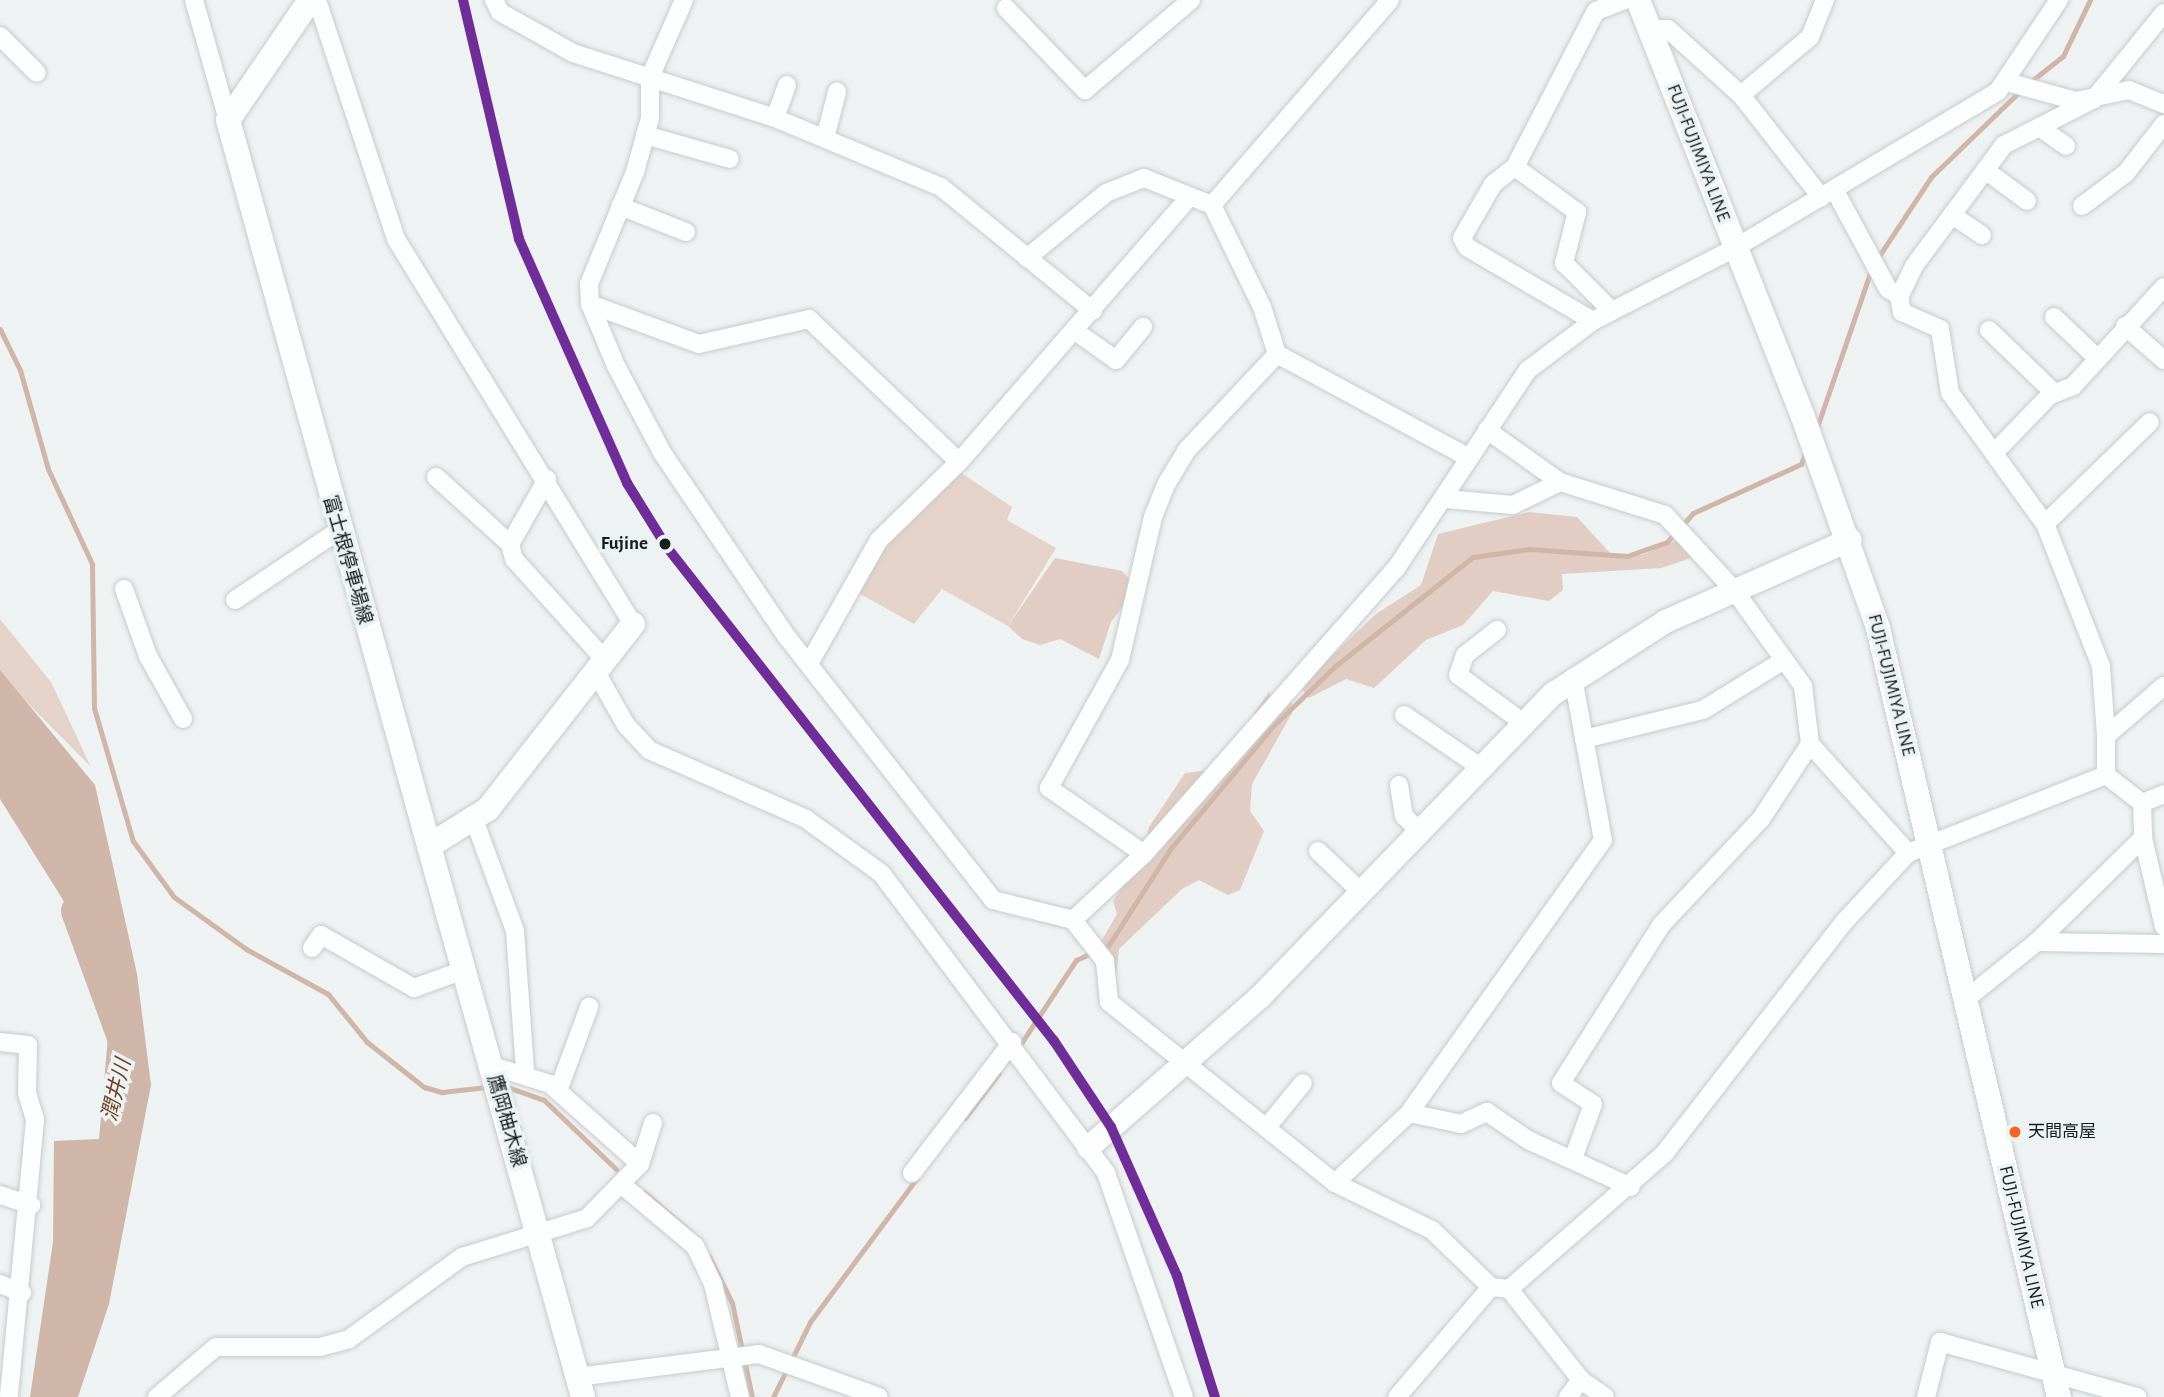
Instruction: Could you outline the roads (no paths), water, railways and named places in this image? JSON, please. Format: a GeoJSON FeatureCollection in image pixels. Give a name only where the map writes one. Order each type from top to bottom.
{"type":"FeatureCollection","features":[{"type":"Feature","properties":{"kind":"main road"},"geometry":{"type":"LineString","coordinates":[[228,120],[310,0]]}},
{"type":"Feature","properties":{"kind":"main road","name":"FUJI-FUJIMIYA LINE"},"geometry":{"type":"LineString","coordinates":[[1638,0],[1804,417],[1850,540],[1878,628],[1918,850],[1966,999],[2059,1397]]}},
{"type":"Feature","properties":{"kind":"main road","name":"富士根停車場線"},"geometry":{"type":"LineString","coordinates":[[228,120],[338,531],[429,846]]}},
{"type":"Feature","properties":{"kind":"main road"},"geometry":{"type":"LineString","coordinates":[[429,846],[475,822],[634,624]]}},
{"type":"Feature","properties":{"kind":"main road","name":"鷹岡柚木線"},"geometry":{"type":"LineString","coordinates":[[429,846],[580,1387]]}},
{"type":"Feature","properties":{"kind":"street"},"geometry":{"type":"LineString","coordinates":[[194,0],[228,120]]}},
{"type":"Feature","properties":{"kind":"street"},"geometry":{"type":"LineString","coordinates":[[317,0],[396,239],[547,479],[634,624]]}},
{"type":"Feature","properties":{"kind":"street"},"geometry":{"type":"LineString","coordinates":[[494,0],[500,12],[573,53],[775,118],[941,187],[1093,311]]}},
{"type":"Feature","properties":{"kind":"street"},"geometry":{"type":"LineString","coordinates":[[684,0],[650,77],[645,135],[589,284],[590,304],[663,454],[787,637],[811,660],[993,900],[1073,920],[1105,961],[1109,1002],[1335,1183],[1433,1230],[1500,1288],[1581,1380],[1605,1397]]}},
{"type":"Feature","properties":{"kind":"street"},"geometry":{"type":"LineString","coordinates":[[1006,8],[1085,90],[1191,0]]}},
{"type":"Feature","properties":{"kind":"street"},"geometry":{"type":"LineString","coordinates":[[1212,205],[1390,0]]}},
{"type":"Feature","properties":{"kind":"street"},"geometry":{"type":"LineString","coordinates":[[1593,321],[1467,247],[1462,238],[1493,184],[1515,167],[1596,11],[1625,0]]}},
{"type":"Feature","properties":{"kind":"street"},"geometry":{"type":"LineString","coordinates":[[1741,95],[1811,37],[1825,0]]}},
{"type":"Feature","properties":{"kind":"street"},"geometry":{"type":"LineString","coordinates":[[1073,920],[1144,854],[1397,567],[1446,499],[1466,456],[1528,370],[1593,321],[1735,248],[2013,84],[2059,0]]}},
{"type":"Feature","properties":{"kind":"street"},"geometry":{"type":"LineString","coordinates":[[2094,99],[2164,13]]}},
{"type":"Feature","properties":{"kind":"street"},"geometry":{"type":"LineString","coordinates":[[1650,29],[1668,29],[1741,95],[1828,193],[1869,250],[1880,273],[1900,296],[1902,312],[1940,329],[1950,393],[2045,524],[2101,666],[2106,775]]}},
{"type":"Feature","properties":{"kind":"street"},"geometry":{"type":"LineString","coordinates":[[0,36],[37,73]]}},
{"type":"Feature","properties":{"kind":"street"},"geometry":{"type":"LineString","coordinates":[[2013,84],[2065,98],[2094,99]]}},
{"type":"Feature","properties":{"kind":"street"},"geometry":{"type":"LineString","coordinates":[[775,118],[787,85]]}},
{"type":"Feature","properties":{"kind":"street"},"geometry":{"type":"LineString","coordinates":[[1900,296],[1952,215],[2004,145],[2094,99],[2129,90],[2164,104]]}},
{"type":"Feature","properties":{"kind":"street"},"geometry":{"type":"LineString","coordinates":[[825,138],[837,92]]}},
{"type":"Feature","properties":{"kind":"street"},"geometry":{"type":"LineString","coordinates":[[2082,206],[2126,173],[2164,124]]}},
{"type":"Feature","properties":{"kind":"street"},"geometry":{"type":"LineString","coordinates":[[2039,127],[2066,146]]}},
{"type":"Feature","properties":{"kind":"street"},"geometry":{"type":"LineString","coordinates":[[645,135],[730,159]]}},
{"type":"Feature","properties":{"kind":"street"},"geometry":{"type":"LineString","coordinates":[[1515,167],[1577,212],[1564,263],[1612,311]]}},
{"type":"Feature","properties":{"kind":"street"},"geometry":{"type":"LineString","coordinates":[[1985,170],[2027,201]]}},
{"type":"Feature","properties":{"kind":"street"},"geometry":{"type":"LineString","coordinates":[[1027,258],[1107,193],[1144,177],[1212,205],[1262,307],[1277,354],[1466,456]]}},
{"type":"Feature","properties":{"kind":"street"},"geometry":{"type":"LineString","coordinates":[[811,660],[879,540],[959,462],[1093,311],[1189,197]]}},
{"type":"Feature","properties":{"kind":"street"},"geometry":{"type":"LineString","coordinates":[[620,206],[687,232]]}},
{"type":"Feature","properties":{"kind":"street"},"geometry":{"type":"LineString","coordinates":[[1952,215],[1982,235]]}},
{"type":"Feature","properties":{"kind":"street"},"geometry":{"type":"LineString","coordinates":[[1994,453],[2054,393],[2073,387],[2125,326],[2164,287]]}},
{"type":"Feature","properties":{"kind":"street"},"geometry":{"type":"LineString","coordinates":[[590,304],[699,344],[809,319],[959,462]]}},
{"type":"Feature","properties":{"kind":"street"},"geometry":{"type":"LineString","coordinates":[[2054,317],[2096,358]]}},
{"type":"Feature","properties":{"kind":"street"},"geometry":{"type":"LineString","coordinates":[[2125,326],[2164,360]]}},
{"type":"Feature","properties":{"kind":"street"},"geometry":{"type":"LineString","coordinates":[[1075,331],[1116,360],[1143,327]]}},
{"type":"Feature","properties":{"kind":"street"},"geometry":{"type":"LineString","coordinates":[[1989,330],[2054,393]]}},
{"type":"Feature","properties":{"kind":"street"},"geometry":{"type":"LineString","coordinates":[[1144,854],[1049,788],[1120,660],[1153,517],[1167,483],[1186,451],[1277,354]]}},
{"type":"Feature","properties":{"kind":"street"},"geometry":{"type":"LineString","coordinates":[[2045,524],[2150,422]]}},
{"type":"Feature","properties":{"kind":"street"},"geometry":{"type":"LineString","coordinates":[[1487,430],[1560,482],[1665,515],[1695,542],[1734,590],[1803,686],[1810,744],[1918,850]]}},
{"type":"Feature","properties":{"kind":"street"},"geometry":{"type":"LineString","coordinates":[[436,477],[510,544],[514,559],[601,666],[626,725],[649,750],[806,819],[854,848],[881,873],[1032,1067],[1088,1147],[1126,1215],[1184,1397]]}},
{"type":"Feature","properties":{"kind":"street"},"geometry":{"type":"LineString","coordinates":[[510,544],[547,479]]}},
{"type":"Feature","properties":{"kind":"street"},"geometry":{"type":"LineString","coordinates":[[1446,499],[1513,505],[1560,482]]}},
{"type":"Feature","properties":{"kind":"street"},"geometry":{"type":"LineString","coordinates":[[235,600],[338,531]]}},
{"type":"Feature","properties":{"kind":"street"},"geometry":{"type":"LineString","coordinates":[[1088,1147],[1260,996],[1525,723],[1573,678],[1613,649],[1734,590],[1850,540]]}},
{"type":"Feature","properties":{"kind":"street"},"geometry":{"type":"LineString","coordinates":[[124,589],[148,656],[184,719]]}},
{"type":"Feature","properties":{"kind":"street"},"geometry":{"type":"LineString","coordinates":[[1497,630],[1465,655],[1458,675],[1525,723]]}},
{"type":"Feature","properties":{"kind":"street"},"geometry":{"type":"LineString","coordinates":[[1584,738],[1703,710],[1784,660]]}},
{"type":"Feature","properties":{"kind":"street"},"geometry":{"type":"LineString","coordinates":[[1335,1183],[1409,1113],[1602,840],[1573,678]]}},
{"type":"Feature","properties":{"kind":"street"},"geometry":{"type":"LineString","coordinates":[[2106,736],[2164,686]]}},
{"type":"Feature","properties":{"kind":"street"},"geometry":{"type":"LineString","coordinates":[[1404,715],[1483,769]]}},
{"type":"Feature","properties":{"kind":"street"},"geometry":{"type":"LineString","coordinates":[[1574,1156],[1593,1104],[1561,1083],[1662,924],[1760,819],[1810,744]]}},
{"type":"Feature","properties":{"kind":"street"},"geometry":{"type":"LineString","coordinates":[[1397,1397],[1500,1288],[1631,1187],[1693,1121],[1846,921],[1918,850],[2106,775]]}},
{"type":"Feature","properties":{"kind":"street"},"geometry":{"type":"LineString","coordinates":[[2106,775],[2142,803]]}},
{"type":"Feature","properties":{"kind":"street"},"geometry":{"type":"LineString","coordinates":[[1399,785],[1404,816],[1421,833]]}},
{"type":"Feature","properties":{"kind":"street"},"geometry":{"type":"LineString","coordinates":[[2142,803],[2164,794]]}},
{"type":"Feature","properties":{"kind":"street"},"geometry":{"type":"LineString","coordinates":[[2142,803],[2143,838],[2164,927]]}},
{"type":"Feature","properties":{"kind":"street"},"geometry":{"type":"LineString","coordinates":[[475,822],[515,931],[525,1072]]}},
{"type":"Feature","properties":{"kind":"street"},"geometry":{"type":"LineString","coordinates":[[1966,999],[2037,942],[2143,838]]}},
{"type":"Feature","properties":{"kind":"street"},"geometry":{"type":"LineString","coordinates":[[1318,851],[1362,892]]}},
{"type":"Feature","properties":{"kind":"street"},"geometry":{"type":"LineString","coordinates":[[312,948],[321,935],[414,988],[464,970]]}},
{"type":"Feature","properties":{"kind":"street"},"geometry":{"type":"LineString","coordinates":[[2037,942],[2164,944]]}},
{"type":"Feature","properties":{"kind":"street"},"geometry":{"type":"LineString","coordinates":[[558,1091],[589,1007]]}},
{"type":"Feature","properties":{"kind":"street"},"geometry":{"type":"LineString","coordinates":[[0,1042],[28,1045],[27,1093],[35,1120],[22,1293],[9,1397]]}},
{"type":"Feature","properties":{"kind":"street"},"geometry":{"type":"LineString","coordinates":[[912,1173],[1012,1042]]}},
{"type":"Feature","properties":{"kind":"street"},"geometry":{"type":"LineString","coordinates":[[493,1075],[525,1072],[558,1091],[640,1164]]}},
{"type":"Feature","properties":{"kind":"street"},"geometry":{"type":"LineString","coordinates":[[1266,1128],[1303,1083]]}},
{"type":"Feature","properties":{"kind":"street"},"geometry":{"type":"LineString","coordinates":[[1409,1113],[1461,1124],[1487,1112],[1528,1140],[1574,1156],[1631,1187]]}},
{"type":"Feature","properties":{"kind":"street"},"geometry":{"type":"LineString","coordinates":[[157,1397],[216,1347],[320,1348],[349,1339],[462,1257],[535,1231],[587,1218],[640,1164],[653,1123]]}},
{"type":"Feature","properties":{"kind":"street"},"geometry":{"type":"LineString","coordinates":[[621,1184],[695,1246],[732,1357],[740,1397]]}},
{"type":"Feature","properties":{"kind":"street"},"geometry":{"type":"LineString","coordinates":[[0,1195],[30,1205]]}},
{"type":"Feature","properties":{"kind":"street"},"geometry":{"type":"LineString","coordinates":[[0,1284],[22,1293]]}},
{"type":"Feature","properties":{"kind":"street"},"geometry":{"type":"LineString","coordinates":[[1926,1397],[1940,1342],[2053,1371],[2137,1397]]}},
{"type":"Feature","properties":{"kind":"street"},"geometry":{"type":"LineString","coordinates":[[580,1387],[759,1354],[869,1395]]}},
{"type":"Feature","properties":{"kind":"street"},"geometry":{"type":"LineString","coordinates":[[1568,1397],[1581,1380]]}},
{"type":"Feature","properties":{"kind":"water"},"geometry":{"type":"Polygon","coordinates":[[[0,670],[95,785],[137,974],[151,1085],[109,1304],[78,1397],[30,1397],[53,1242],[54,1141],[99,1139],[113,980],[0,799],[0,670]]]}},
{"type":"Feature","properties":{"kind":"waterway"},"geometry":{"type":"LineString","coordinates":[[2029,83],[2063,56],[2090,0]]}},
{"type":"Feature","properties":{"kind":"waterway"},"geometry":{"type":"LineString","coordinates":[[1877,259],[1931,177],[2022,89]]}},
{"type":"Feature","properties":{"kind":"waterway"},"geometry":{"type":"LineString","coordinates":[[1816,430],[1872,267]]}},
{"type":"Feature","properties":{"kind":"waterway"},"geometry":{"type":"LineString","coordinates":[[0,329],[20,370],[48,469],[92,564],[94,708],[133,841],[174,897],[246,949],[328,994],[367,1042],[424,1087],[442,1092],[487,1087]]}},
{"type":"Feature","properties":{"kind":"waterway"},"geometry":{"type":"LineString","coordinates":[[1018,1048],[1076,960],[1108,946],[1171,848],[1273,726],[1334,667],[1473,557],[1529,549],[1627,556],[1667,542],[1693,513],[1801,464],[1806,451]]}},
{"type":"Feature","properties":{"kind":"waterway","name":"潤井川"},"geometry":{"type":"LineString","coordinates":[[77,911],[125,1043]]}},
{"type":"Feature","properties":{"kind":"waterway"},"geometry":{"type":"LineString","coordinates":[[965,1118],[999,1073]]}},
{"type":"Feature","properties":{"kind":"waterway"},"geometry":{"type":"LineString","coordinates":[[504,1086],[544,1100],[616,1169]]}},
{"type":"Feature","properties":{"kind":"waterway"},"geometry":{"type":"LineString","coordinates":[[773,1397],[810,1322],[917,1178]]}},
{"type":"Feature","properties":{"kind":"waterway"},"geometry":{"type":"LineString","coordinates":[[644,1192],[689,1231]]}},
{"type":"Feature","properties":{"kind":"waterway"},"geometry":{"type":"LineString","coordinates":[[709,1256],[732,1303],[752,1397]]}},
{"type":"Feature","properties":{"kind":"place","name":"Fujine"},"geometry":{"type":"Point","coordinates":[665,544]}},
{"type":"Feature","properties":{"kind":"place","name":"天間高屋"},"geometry":{"type":"Point","coordinates":[2015,1132]}}]}
